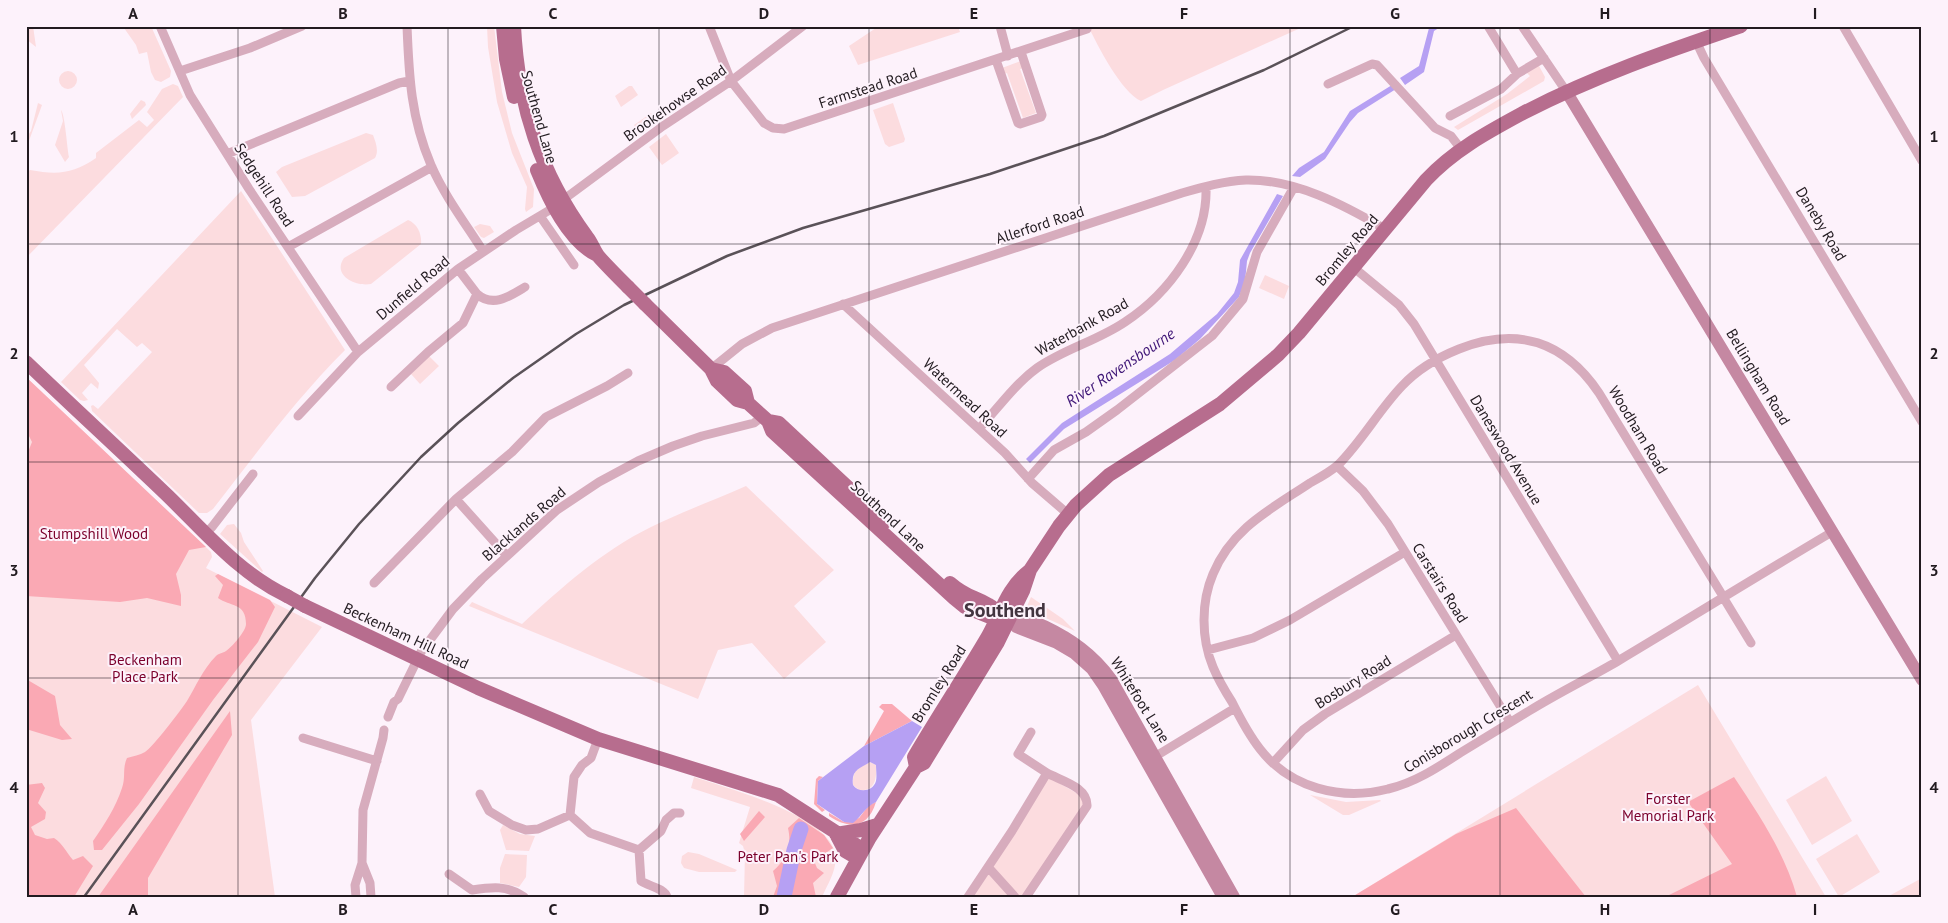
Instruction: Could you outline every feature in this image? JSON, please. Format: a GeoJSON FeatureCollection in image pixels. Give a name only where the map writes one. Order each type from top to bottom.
{"type":"FeatureCollection","features":[{"type":"Feature","properties":{"kind":"main road","name":"Southend Lane"},"geometry":{"type":"LineString","coordinates":[[503,26],[509,77],[531,154],[558,204],[592,245],[597,255],[711,369],[717,381],[737,400],[748,403],[766,418],[778,423],[852,498],[943,582],[965,595],[991,606],[1004,616]]}},
{"type":"Feature","properties":{"kind":"main road","name":"Southend Lane"},"geometry":{"type":"LineString","coordinates":[[514,26],[520,83],[527,113],[558,204]]}},
{"type":"Feature","properties":{"kind":"main road","name":"Bromley Road"},"geometry":{"type":"LineString","coordinates":[[837,897],[877,825],[916,767],[914,757],[987,637],[1004,616],[1018,579],[1030,570],[1068,514],[1086,495],[1109,475],[1208,413],[1267,365],[1300,333],[1436,169],[1461,149],[1490,130],[1566,91],[1619,68],[1741,26]]}},
{"type":"Feature","properties":{"kind":"main road","name":"Beckenham Hill Road"},"geometry":{"type":"LineString","coordinates":[[26,362],[169,497],[205,534],[266,586],[417,660],[598,739],[778,794],[836,834],[845,851],[860,854]]}},
{"type":"Feature","properties":{"kind":"main road"},"geometry":{"type":"LineString","coordinates":[[836,834],[877,825]]}},
{"type":"Feature","properties":{"kind":"street","name":"Sedgehill Road"},"geometry":{"type":"LineString","coordinates":[[160,26],[190,95],[358,352]]}},
{"type":"Feature","properties":{"kind":"street"},"geometry":{"type":"LineString","coordinates":[[180,71],[250,48],[302,26]]}},
{"type":"Feature","properties":{"kind":"street"},"geometry":{"type":"LineString","coordinates":[[407,26],[409,81],[418,127],[432,167],[483,251]]}},
{"type":"Feature","properties":{"kind":"street","name":"Farmstead Road"},"geometry":{"type":"LineString","coordinates":[[709,26],[731,81],[764,123],[773,128],[784,129],[1087,29]]}},
{"type":"Feature","properties":{"kind":"street","name":"Brookehowse Road"},"geometry":{"type":"LineString","coordinates":[[558,204],[663,126],[731,81],[803,26]]}},
{"type":"Feature","properties":{"kind":"street"},"geometry":{"type":"LineString","coordinates":[[1000,26],[1008,56]]}},
{"type":"Feature","properties":{"kind":"street"},"geometry":{"type":"LineString","coordinates":[[1488,26],[1517,74]]}},
{"type":"Feature","properties":{"kind":"street"},"geometry":{"type":"LineString","coordinates":[[1522,26],[1566,91]]}},
{"type":"Feature","properties":{"kind":"street"},"geometry":{"type":"LineString","coordinates":[[1843,26],[1922,161]]}},
{"type":"Feature","properties":{"kind":"street","name":"Daneby Road"},"geometry":{"type":"LineString","coordinates":[[1696,42],[1922,422]]}},
{"type":"Feature","properties":{"kind":"street"},"geometry":{"type":"LineString","coordinates":[[996,60],[1018,123],[1020,124],[1042,115],[1021,52]]}},
{"type":"Feature","properties":{"kind":"street"},"geometry":{"type":"LineString","coordinates":[[1450,116],[1501,89],[1517,74],[1544,58]]}},
{"type":"Feature","properties":{"kind":"street"},"geometry":{"type":"LineString","coordinates":[[1328,84],[1372,64],[1377,65],[1434,128],[1451,136],[1461,149]]}},
{"type":"Feature","properties":{"kind":"street"},"geometry":{"type":"LineString","coordinates":[[227,154],[399,83],[409,81]]}},
{"type":"Feature","properties":{"kind":"street","name":"Bellingham Road"},"geometry":{"type":"LineString","coordinates":[[1566,91],[1922,680]]}},
{"type":"Feature","properties":{"kind":"street"},"geometry":{"type":"LineString","coordinates":[[288,247],[432,167]]}},
{"type":"Feature","properties":{"kind":"street","name":"Allerford Road"},"geometry":{"type":"LineString","coordinates":[[711,369],[742,344],[772,328],[1175,195],[1227,182],[1247,180],[1294,187],[1338,204],[1385,229]]}},
{"type":"Feature","properties":{"kind":"street","name":"Waterbank Road"},"geometry":{"type":"LineString","coordinates":[[978,429],[1018,385],[1036,369],[1124,322],[1158,295],[1186,259],[1195,240],[1206,197],[1206,187]]}},
{"type":"Feature","properties":{"kind":"street"},"geometry":{"type":"LineString","coordinates":[[1028,479],[1054,450],[1086,432],[1117,410],[1212,336],[1243,299],[1257,252],[1294,187]]}},
{"type":"Feature","properties":{"kind":"street","name":"Dunfield Road"},"geometry":{"type":"LineString","coordinates":[[298,416],[358,352],[458,269],[558,204]]}},
{"type":"Feature","properties":{"kind":"street"},"geometry":{"type":"LineString","coordinates":[[540,216],[574,265]]}},
{"type":"Feature","properties":{"kind":"street","name":"Daneswood Avenue"},"geometry":{"type":"LineString","coordinates":[[1354,268],[1391,298],[1407,314],[1618,661]]}},
{"type":"Feature","properties":{"kind":"street"},"geometry":{"type":"LineString","coordinates":[[458,269],[483,299],[502,301],[524,287]]}},
{"type":"Feature","properties":{"kind":"street"},"geometry":{"type":"LineString","coordinates":[[391,387],[428,352],[463,323],[477,294]]}},
{"type":"Feature","properties":{"kind":"street","name":"Watermead Road"},"geometry":{"type":"LineString","coordinates":[[842,304],[1005,453],[1028,479],[1068,514]]}},
{"type":"Feature","properties":{"kind":"street","name":"Woodham Road"},"geometry":{"type":"LineString","coordinates":[[1436,360],[1475,343],[1501,337],[1530,340],[1556,351],[1574,362],[1589,377],[1600,392],[1751,643]]}},
{"type":"Feature","properties":{"kind":"street","name":"Conisborough Crescent"},"geometry":{"type":"LineString","coordinates":[[1436,360],[1403,384],[1337,466],[1250,523],[1235,537],[1214,571],[1207,593],[1204,624],[1208,650],[1216,674],[1235,708],[1261,750],[1273,763],[1292,777],[1318,789],[1345,794],[1374,792],[1402,786],[1415,780],[1832,532]]}},
{"type":"Feature","properties":{"kind":"street"},"geometry":{"type":"LineString","coordinates":[[374,583],[456,498],[512,452],[546,417],[607,386],[628,373]]}},
{"type":"Feature","properties":{"kind":"street","name":"Blacklands Road"},"geometry":{"type":"LineString","coordinates":[[388,717],[394,702],[398,701],[420,652],[453,609],[557,510],[598,482],[638,461],[702,436],[754,423],[766,418]]}},
{"type":"Feature","properties":{"kind":"street","name":"Carstairs Road"},"geometry":{"type":"LineString","coordinates":[[1337,466],[1371,501],[1405,552],[1510,722]]}},
{"type":"Feature","properties":{"kind":"street"},"geometry":{"type":"LineString","coordinates":[[205,534],[253,474]]}},
{"type":"Feature","properties":{"kind":"street"},"geometry":{"type":"LineString","coordinates":[[456,498],[507,556]]}},
{"type":"Feature","properties":{"kind":"street"},"geometry":{"type":"LineString","coordinates":[[1208,650],[1252,638],[1282,624],[1405,552]]}},
{"type":"Feature","properties":{"kind":"street","name":"Whitefoot Lane"},"geometry":{"type":"LineString","coordinates":[[1004,616],[1020,616],[1062,634],[1092,656],[1111,679],[1223,897]]}},
{"type":"Feature","properties":{"kind":"street","name":"Bosbury Road"},"geometry":{"type":"LineString","coordinates":[[1273,763],[1303,730],[1325,714],[1456,635]]}},
{"type":"Feature","properties":{"kind":"street"},"geometry":{"type":"LineString","coordinates":[[1151,759],[1235,708]]}},
{"type":"Feature","properties":{"kind":"street"},"geometry":{"type":"LineString","coordinates":[[1026,897],[1087,806],[1086,798],[1081,791],[1047,773],[1018,754],[1030,732]]}},
{"type":"Feature","properties":{"kind":"street"},"geometry":{"type":"LineString","coordinates":[[356,897],[355,885],[362,863],[363,810],[385,733]]}},
{"type":"Feature","properties":{"kind":"street"},"geometry":{"type":"LineString","coordinates":[[303,738],[377,761]]}},
{"type":"Feature","properties":{"kind":"street"},"geometry":{"type":"LineString","coordinates":[[570,815],[574,777],[582,765],[591,758],[598,739]]}},
{"type":"Feature","properties":{"kind":"street","name":"Whitefoot Lane"},"geometry":{"type":"LineString","coordinates":[[1151,759],[1234,897]]}},
{"type":"Feature","properties":{"kind":"street"},"geometry":{"type":"LineString","coordinates":[[968,897],[1047,773]]}},
{"type":"Feature","properties":{"kind":"street"},"geometry":{"type":"LineString","coordinates":[[480,794],[489,811],[512,825],[526,830],[538,828],[570,815]]}},
{"type":"Feature","properties":{"kind":"street"},"geometry":{"type":"LineString","coordinates":[[639,850],[661,831],[670,816],[674,813],[680,813]]}},
{"type":"Feature","properties":{"kind":"street"},"geometry":{"type":"LineString","coordinates":[[570,815],[590,832],[639,850]]}},
{"type":"Feature","properties":{"kind":"street"},"geometry":{"type":"LineString","coordinates":[[639,850],[641,881],[649,887],[660,889],[666,893],[667,897]]}},
{"type":"Feature","properties":{"kind":"street"},"geometry":{"type":"LineString","coordinates":[[362,863],[370,883],[371,897]]}},
{"type":"Feature","properties":{"kind":"street"},"geometry":{"type":"LineString","coordinates":[[988,867],[1015,897]]}},
{"type":"Feature","properties":{"kind":"street"},"geometry":{"type":"LineString","coordinates":[[449,874],[471,893],[500,886],[509,888],[524,897]]}},
{"type":"Feature","properties":{"kind":"green space"},"geometry":{"type":"Polygon","coordinates":[[[28,26],[33,26],[36,47],[26,39],[28,26]]]}},
{"type":"Feature","properties":{"kind":"green space"},"geometry":{"type":"Polygon","coordinates":[[[126,26],[151,26],[171,71],[170,77],[161,82],[155,80],[151,72],[147,52],[139,54],[136,45],[124,28],[126,26]]]}},
{"type":"Feature","properties":{"kind":"green space"},"geometry":{"type":"Polygon","coordinates":[[[487,26],[494,26],[502,92],[512,133],[534,189],[533,207],[526,212],[527,187],[512,153],[497,102],[488,47],[487,26]]]}},
{"type":"Feature","properties":{"kind":"green space"},"geometry":{"type":"Polygon","coordinates":[[[879,26],[958,26],[960,32],[858,65],[849,46],[879,26]]]}},
{"type":"Feature","properties":{"kind":"green space"},"geometry":{"type":"Polygon","coordinates":[[[1088,26],[1305,26],[1141,101],[1133,96],[1118,79],[1088,26]]]}},
{"type":"Feature","properties":{"kind":"green space"},"geometry":{"type":"Polygon","coordinates":[[[1021,61],[1024,68],[1020,69],[1036,113],[1023,118],[1007,73],[1004,74],[1002,68],[1021,61]]]}},
{"type":"Feature","properties":{"kind":"green space"},"geometry":{"type":"Polygon","coordinates":[[[1538,64],[1545,77],[1544,81],[1458,130],[1454,127],[1507,94],[1530,76],[1525,71],[1538,64]]]}},
{"type":"Feature","properties":{"kind":"green space"},"geometry":{"type":"Polygon","coordinates":[[[64,71],[72,71],[77,76],[75,87],[64,89],[59,84],[59,76],[64,71]]]}},
{"type":"Feature","properties":{"kind":"green space"},"geometry":{"type":"Polygon","coordinates":[[[173,84],[178,86],[183,97],[26,258],[26,173],[30,170],[64,172],[88,163],[96,158],[96,153],[139,120],[147,127],[154,120],[147,112],[162,89],[173,84]]]}},
{"type":"Feature","properties":{"kind":"green space"},"geometry":{"type":"Polygon","coordinates":[[[629,86],[632,86],[638,95],[621,107],[615,96],[629,86]]]}},
{"type":"Feature","properties":{"kind":"green space"},"geometry":{"type":"Polygon","coordinates":[[[141,100],[146,105],[132,119],[130,114],[141,100]]]}},
{"type":"Feature","properties":{"kind":"green space"},"geometry":{"type":"Polygon","coordinates":[[[38,103],[42,105],[26,149],[26,138],[31,131],[38,103]]]}},
{"type":"Feature","properties":{"kind":"green space"},"geometry":{"type":"Polygon","coordinates":[[[893,103],[905,139],[904,142],[889,147],[885,144],[873,110],[893,103]]]}},
{"type":"Feature","properties":{"kind":"green space"},"geometry":{"type":"Polygon","coordinates":[[[61,110],[65,124],[69,157],[65,162],[55,145],[63,121],[61,110]]]}},
{"type":"Feature","properties":{"kind":"green space"},"geometry":{"type":"Polygon","coordinates":[[[651,113],[656,121],[639,133],[634,125],[651,113]]]}},
{"type":"Feature","properties":{"kind":"green space"},"geometry":{"type":"Polygon","coordinates":[[[366,133],[373,135],[377,150],[375,158],[305,196],[292,197],[276,172],[282,167],[366,133]]]}},
{"type":"Feature","properties":{"kind":"green space"},"geometry":{"type":"Polygon","coordinates":[[[666,134],[679,153],[662,165],[649,147],[666,134]]]}},
{"type":"Feature","properties":{"kind":"green space"},"geometry":{"type":"Polygon","coordinates":[[[241,191],[345,350],[293,408],[213,509],[207,513],[199,513],[92,411],[91,406],[93,405],[98,409],[152,352],[142,343],[137,347],[117,329],[84,365],[99,383],[98,389],[91,383],[82,393],[88,400],[80,400],[61,382],[241,191]]]}},
{"type":"Feature","properties":{"kind":"green space"},"geometry":{"type":"Polygon","coordinates":[[[408,220],[419,230],[421,244],[371,284],[352,282],[343,274],[341,264],[344,258],[408,220]]]}},
{"type":"Feature","properties":{"kind":"green space"},"geometry":{"type":"Polygon","coordinates":[[[480,224],[490,226],[494,232],[484,238],[481,237],[474,227],[480,224]]]}},
{"type":"Feature","properties":{"kind":"green space"},"geometry":{"type":"Polygon","coordinates":[[[1265,275],[1289,286],[1284,299],[1259,288],[1265,275]]]}},
{"type":"Feature","properties":{"kind":"green space"},"geometry":{"type":"Polygon","coordinates":[[[429,356],[439,366],[420,384],[411,374],[429,356]]]}},
{"type":"Feature","properties":{"kind":"green space","name":"Beckenham Place Park"},"geometry":{"type":"Polygon","coordinates":[[[26,377],[211,552],[212,557],[206,568],[322,627],[251,720],[275,897],[26,897],[26,377]]]}},
{"type":"Feature","properties":{"kind":"green space","name":"Stumpshill Wood"},"geometry":{"type":"Polygon","coordinates":[[[26,377],[206,547],[189,550],[176,574],[181,595],[181,606],[147,598],[120,602],[26,596],[26,457],[32,442],[26,430],[26,377]]]}},
{"type":"Feature","properties":{"kind":"green space"},"geometry":{"type":"Polygon","coordinates":[[[746,486],[834,570],[794,606],[826,642],[784,679],[752,643],[718,650],[698,699],[469,606],[472,602],[522,624],[567,584],[616,547],[651,527],[746,486]]]}},
{"type":"Feature","properties":{"kind":"green space"},"geometry":{"type":"Polygon","coordinates":[[[234,524],[241,533],[244,542],[262,572],[220,534],[227,525],[234,524]]]}},
{"type":"Feature","properties":{"kind":"green space"},"geometry":{"type":"Polygon","coordinates":[[[218,574],[270,600],[275,607],[258,642],[213,700],[139,804],[102,850],[94,850],[93,841],[109,816],[123,784],[127,758],[145,752],[154,743],[184,705],[211,661],[217,655],[229,649],[244,630],[246,624],[245,617],[240,608],[218,598],[223,585],[215,576],[218,574]]]}},
{"type":"Feature","properties":{"kind":"green space"},"geometry":{"type":"Polygon","coordinates":[[[1031,597],[1063,619],[1075,631],[1030,611],[1027,606],[1031,597]]]}},
{"type":"Feature","properties":{"kind":"green space"},"geometry":{"type":"Polygon","coordinates":[[[26,679],[55,696],[60,725],[72,739],[62,740],[26,729],[26,679]]]}},
{"type":"Feature","properties":{"kind":"green space","name":"Forster Memorial Park"},"geometry":{"type":"Polygon","coordinates":[[[1698,685],[1826,897],[1352,897],[1698,685]]]}},
{"type":"Feature","properties":{"kind":"green space"},"geometry":{"type":"Polygon","coordinates":[[[882,704],[892,704],[912,721],[864,746],[884,711],[879,707],[882,704]]]}},
{"type":"Feature","properties":{"kind":"green space"},"geometry":{"type":"Polygon","coordinates":[[[230,711],[232,735],[148,878],[148,897],[98,897],[230,711]]]}},
{"type":"Feature","properties":{"kind":"green space"},"geometry":{"type":"Polygon","coordinates":[[[870,762],[876,765],[874,783],[869,789],[859,790],[853,785],[855,773],[859,768],[870,762]]]}},
{"type":"Feature","properties":{"kind":"green space"},"geometry":{"type":"Polygon","coordinates":[[[819,776],[823,777],[818,781],[817,804],[825,810],[822,812],[814,804],[816,779],[819,776]]]}},
{"type":"Feature","properties":{"kind":"green space"},"geometry":{"type":"Polygon","coordinates":[[[1826,776],[1852,821],[1812,845],[1786,800],[1826,776]]]}},
{"type":"Feature","properties":{"kind":"green space","name":"Peter Pan's Park"},"geometry":{"type":"Polygon","coordinates":[[[694,777],[751,796],[796,815],[815,827],[828,839],[836,859],[832,876],[822,897],[744,897],[745,853],[743,846],[739,843],[750,807],[691,788],[694,777]]]}},
{"type":"Feature","properties":{"kind":"green space"},"geometry":{"type":"Polygon","coordinates":[[[1734,777],[1762,820],[1786,865],[1797,897],[1665,897],[1732,864],[1688,802],[1734,777]]]}},
{"type":"Feature","properties":{"kind":"green space"},"geometry":{"type":"Polygon","coordinates":[[[1050,778],[1080,795],[1084,803],[1023,897],[971,897],[1047,779],[1050,778]]]}},
{"type":"Feature","properties":{"kind":"green space"},"geometry":{"type":"Polygon","coordinates":[[[42,783],[45,788],[38,803],[46,812],[45,819],[31,827],[35,835],[47,839],[54,838],[73,860],[83,856],[93,866],[74,897],[30,897],[26,893],[26,785],[42,783]]]}},
{"type":"Feature","properties":{"kind":"green space"},"geometry":{"type":"Polygon","coordinates":[[[1310,795],[1346,802],[1381,801],[1349,815],[1343,815],[1310,795]]]}},
{"type":"Feature","properties":{"kind":"green space"},"geometry":{"type":"Polygon","coordinates":[[[876,802],[873,811],[868,817],[863,822],[857,824],[844,823],[829,816],[829,813],[844,822],[859,818],[869,805],[876,802]]]}},
{"type":"Feature","properties":{"kind":"green space"},"geometry":{"type":"Polygon","coordinates":[[[1516,808],[1586,897],[1352,897],[1456,834],[1516,808]]]}},
{"type":"Feature","properties":{"kind":"green space"},"geometry":{"type":"Polygon","coordinates":[[[759,811],[765,817],[744,841],[740,834],[759,811]]]}},
{"type":"Feature","properties":{"kind":"green space"},"geometry":{"type":"Polygon","coordinates":[[[799,818],[824,835],[833,848],[814,861],[817,868],[824,873],[813,883],[816,897],[773,897],[777,886],[773,871],[782,862],[787,852],[789,846],[788,828],[799,818]]]}},
{"type":"Feature","properties":{"kind":"green space"},"geometry":{"type":"Polygon","coordinates":[[[503,825],[520,834],[535,836],[529,851],[506,850],[500,830],[503,825]]]}},
{"type":"Feature","properties":{"kind":"green space"},"geometry":{"type":"Polygon","coordinates":[[[1857,834],[1880,872],[1839,897],[1816,859],[1857,834]]]}},
{"type":"Feature","properties":{"kind":"green space"},"geometry":{"type":"Polygon","coordinates":[[[688,852],[699,854],[737,870],[735,872],[699,872],[684,868],[681,863],[682,856],[688,852]]]}},
{"type":"Feature","properties":{"kind":"green space"},"geometry":{"type":"Polygon","coordinates":[[[505,854],[527,855],[526,877],[519,887],[500,883],[500,868],[505,854]]]}},
{"type":"Feature","properties":{"kind":"green space"},"geometry":{"type":"Polygon","coordinates":[[[1922,878],[1922,897],[1887,897],[1922,878]]]}},
{"type":"Feature","properties":{"kind":"shaded area"},"geometry":{"type":"Polygon","coordinates":[[[1431,26],[1442,26],[1434,31],[1424,72],[1405,85],[1400,78],[1419,66],[1431,26]]]}},
{"type":"Feature","properties":{"kind":"shaded area"},"geometry":{"type":"Polygon","coordinates":[[[1392,85],[1396,89],[1358,113],[1325,159],[1300,177],[1292,176],[1299,168],[1324,152],[1350,111],[1392,85]]]}},
{"type":"Feature","properties":{"kind":"shaded area"},"geometry":{"type":"Polygon","coordinates":[[[1277,194],[1283,196],[1250,253],[1247,261],[1245,282],[1239,297],[1200,339],[1175,360],[1064,429],[1030,463],[1026,459],[1062,423],[1170,354],[1217,314],[1234,293],[1238,282],[1240,260],[1277,194]]]}},
{"type":"Feature","properties":{"kind":"shaded area"},"geometry":{"type":"Polygon","coordinates":[[[912,721],[922,727],[876,802],[869,806],[853,823],[844,822],[817,804],[818,781],[864,746],[912,721]],[[870,762],[855,773],[853,785],[855,788],[865,790],[874,785],[876,765],[870,762]]]}},
{"type":"Feature","properties":{"kind":"waterway","name":"River Ravensbourne"},"geometry":{"type":"LineString","coordinates":[[784,897],[794,850],[801,829]]}},
{"type":"Feature","properties":{"kind":"railway"},"geometry":{"type":"LineString","coordinates":[[84,897],[315,578],[359,524],[421,457],[458,423],[513,378],[576,334],[624,305],[727,256],[803,228],[990,174],[1104,136],[1264,70],[1354,26]]}},
{"type":"Feature","properties":{"kind":"district","name":"Southend"},"geometry":{"type":"Point","coordinates":[1005,610]}}]}
